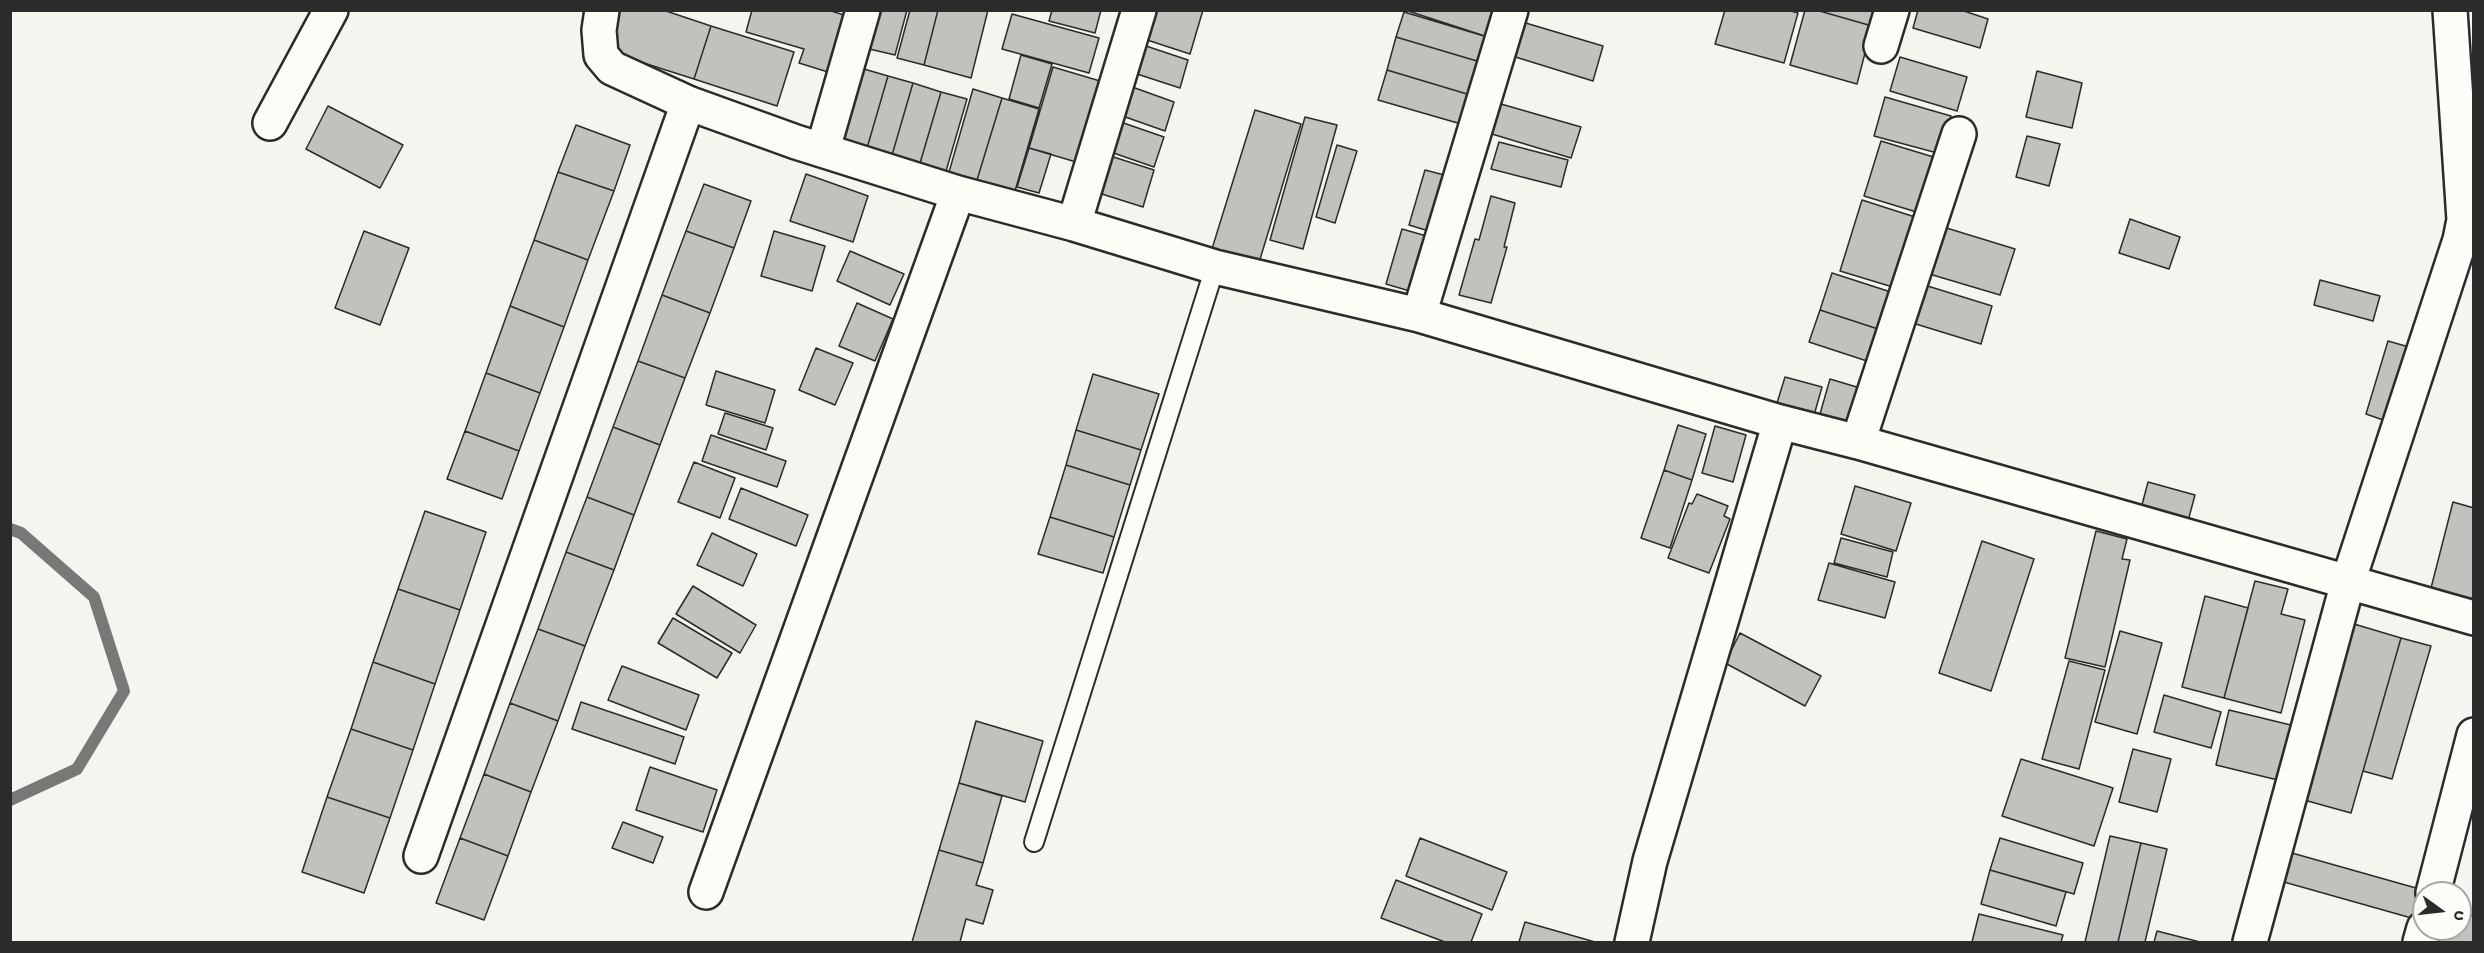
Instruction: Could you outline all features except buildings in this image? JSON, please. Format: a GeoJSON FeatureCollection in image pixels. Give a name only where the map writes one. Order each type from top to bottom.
{"type":"FeatureCollection","features":[{"type":"Feature","properties":{"kind":"street"},"geometry":{"type":"LineString","coordinates":[[270,123],[331,10]]}},
{"type":"Feature","properties":{"kind":"street"},"geometry":{"type":"LineString","coordinates":[[603,10],[599,30],[601,55],[612,68],[688,103],[796,142],[958,193],[1074,224],[1215,267],[1419,315],[1780,422],[1858,442],[2474,618]]}},
{"type":"Feature","properties":{"kind":"street"},"geometry":{"type":"LineString","coordinates":[[823,149],[863,10]]}},
{"type":"Feature","properties":{"kind":"street"},"geometry":{"type":"LineString","coordinates":[[1074,224],[1139,10]]}},
{"type":"Feature","properties":{"kind":"street"},"geometry":{"type":"LineString","coordinates":[[1419,315],[1511,10]]}},
{"type":"Feature","properties":{"kind":"street"},"geometry":{"type":"LineString","coordinates":[[1881,46],[1892,10]]}},
{"type":"Feature","properties":{"kind":"street"},"geometry":{"type":"LineString","coordinates":[[2250,942],[2348,582],[2456,252],[2464,220],[2450,10]]}},
{"type":"Feature","properties":{"kind":"street"},"geometry":{"type":"LineString","coordinates":[[421,856],[688,103]]}},
{"type":"Feature","properties":{"kind":"street"},"geometry":{"type":"LineString","coordinates":[[1858,442],[1959,134]]}},
{"type":"Feature","properties":{"kind":"street"},"geometry":{"type":"LineString","coordinates":[[706,892],[958,193]]}},
{"type":"Feature","properties":{"kind":"street"},"geometry":{"type":"LineString","coordinates":[[1632,942],[1650,861],[1780,422]]}},
{"type":"Feature","properties":{"kind":"street"},"geometry":{"type":"LineString","coordinates":[[2436,881],[2474,735]]}},
{"type":"Feature","properties":{"kind":"lane"},"geometry":{"type":"LineString","coordinates":[[1034,842],[1215,267]]}},
{"type":"Feature","properties":{"kind":"waterway"},"geometry":{"type":"LineString","coordinates":[[10,529],[21,533],[94,597],[124,691],[77,769],[10,800]]}}]}
